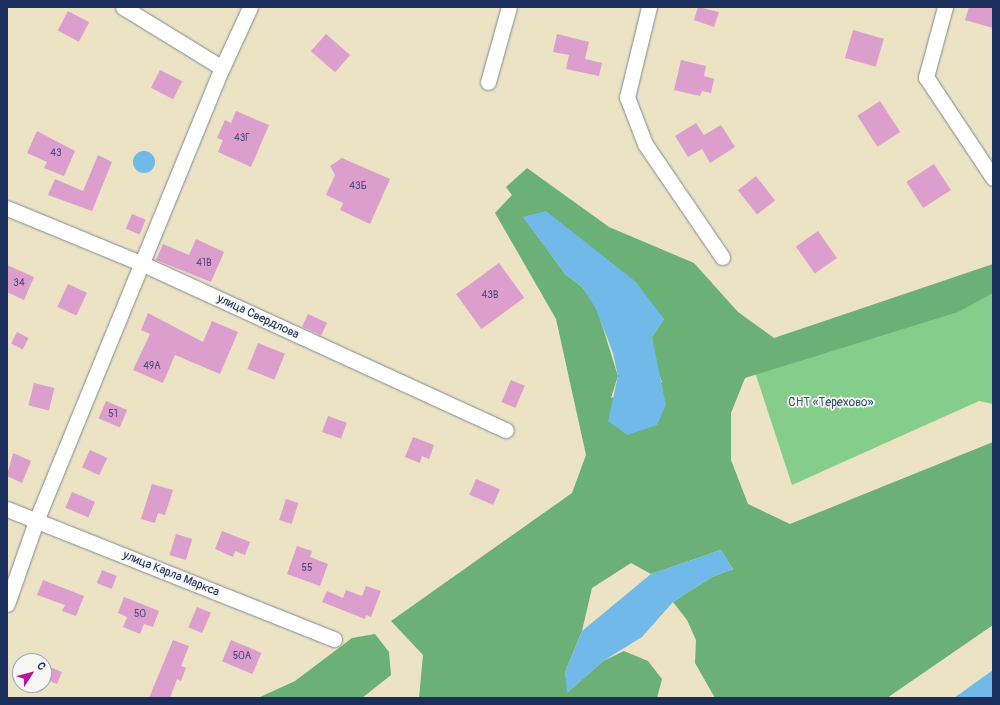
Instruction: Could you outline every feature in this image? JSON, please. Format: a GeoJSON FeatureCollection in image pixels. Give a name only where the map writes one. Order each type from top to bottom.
{"type":"FeatureCollection","features":[{"type":"Feature","properties":{"kind":"street"},"geometry":{"type":"LineString","coordinates":[[123,7],[222,68]]}},
{"type":"Feature","properties":{"kind":"street"},"geometry":{"type":"LineString","coordinates":[[7,604],[36,521],[143,264],[222,68],[250,7]]}},
{"type":"Feature","properties":{"kind":"street"},"geometry":{"type":"LineString","coordinates":[[488,82],[509,7]]}},
{"type":"Feature","properties":{"kind":"street"},"geometry":{"type":"LineString","coordinates":[[649,7],[627,96],[645,144],[722,257]]}},
{"type":"Feature","properties":{"kind":"street"},"geometry":{"type":"LineString","coordinates":[[945,7],[926,77],[993,178]]}},
{"type":"Feature","properties":{"kind":"street","name":"улица Свердлова"},"geometry":{"type":"LineString","coordinates":[[7,208],[143,264],[506,430]]}},
{"type":"Feature","properties":{"kind":"street","name":"улица Карла Маркса"},"geometry":{"type":"LineString","coordinates":[[7,509],[334,639]]}},
{"type":"Feature","properties":{"kind":"green space"},"geometry":{"type":"Polygon","coordinates":[[[527,168],[609,227],[694,263],[738,312],[774,338],[993,264],[993,293],[958,312],[745,378],[731,413],[731,460],[748,504],[790,524],[993,442],[993,625],[887,698],[715,698],[695,663],[696,640],[687,620],[673,602],[712,577],[733,569],[721,550],[651,574],[631,563],[592,588],[582,631],[565,672],[568,692],[603,661],[624,651],[648,661],[662,679],[657,698],[419,698],[423,655],[391,621],[572,493],[586,455],[556,319],[495,213],[512,195],[506,187],[527,168]],[[546,212],[524,218],[565,274],[583,288],[597,309],[618,376],[611,398],[662,382],[654,361],[652,337],[664,319],[546,212]]]}},
{"type":"Feature","properties":{"kind":"green space","name":"СНТ «Терехово»"},"geometry":{"type":"Polygon","coordinates":[[[993,267],[993,404],[979,401],[792,485],[755,372],[993,267]]]}},
{"type":"Feature","properties":{"kind":"green space"},"geometry":{"type":"Polygon","coordinates":[[[375,634],[389,652],[391,675],[362,698],[258,698],[295,681],[352,638],[375,634]]]}},
{"type":"Feature","properties":{"kind":"water"},"geometry":{"type":"Polygon","coordinates":[[[144,151],[148,152],[154,158],[154,166],[148,172],[144,173],[140,172],[134,166],[133,162],[134,158],[140,152],[144,151]]]}},
{"type":"Feature","properties":{"kind":"water"},"geometry":{"type":"Polygon","coordinates":[[[546,211],[636,282],[664,319],[652,337],[666,405],[657,425],[627,435],[608,421],[618,376],[613,353],[596,309],[583,288],[565,274],[523,217],[546,211]]]}},
{"type":"Feature","properties":{"kind":"water"},"geometry":{"type":"Polygon","coordinates":[[[721,550],[733,569],[712,577],[673,602],[642,637],[603,661],[567,693],[565,672],[582,631],[651,574],[721,550]]]}},
{"type":"Feature","properties":{"kind":"water"},"geometry":{"type":"Polygon","coordinates":[[[993,670],[993,698],[954,698],[993,670]]]}},
{"type":"Feature","properties":{"kind":"building"},"geometry":{"type":"Polygon","coordinates":[[[698,7],[719,12],[714,27],[694,20],[698,7]]]}},
{"type":"Feature","properties":{"kind":"building"},"geometry":{"type":"Polygon","coordinates":[[[969,7],[993,7],[993,28],[965,20],[969,7]]]}},
{"type":"Feature","properties":{"kind":"building"},"geometry":{"type":"Polygon","coordinates":[[[68,11],[89,22],[79,42],[58,30],[68,11]]]}},
{"type":"Feature","properties":{"kind":"building"},"geometry":{"type":"Polygon","coordinates":[[[853,30],[884,39],[876,67],[845,58],[853,30]]]}},
{"type":"Feature","properties":{"kind":"building"},"geometry":{"type":"Polygon","coordinates":[[[326,34],[350,55],[335,72],[311,51],[326,34]]]}},
{"type":"Feature","properties":{"kind":"building"},"geometry":{"type":"Polygon","coordinates":[[[557,34],[589,42],[585,59],[602,63],[599,76],[566,69],[569,55],[553,52],[557,34]]]}},
{"type":"Feature","properties":{"kind":"building"},"geometry":{"type":"Polygon","coordinates":[[[681,60],[706,66],[704,76],[714,79],[711,93],[702,91],[700,96],[674,90],[681,60]]]}},
{"type":"Feature","properties":{"kind":"building"},"geometry":{"type":"Polygon","coordinates":[[[160,70],[182,81],[173,99],[151,88],[160,70]]]}},
{"type":"Feature","properties":{"kind":"building"},"geometry":{"type":"Polygon","coordinates":[[[880,101],[900,132],[878,147],[857,116],[880,101]]]}},
{"type":"Feature","properties":{"kind":"building"},"geometry":{"type":"Polygon","coordinates":[[[236,111],[269,125],[251,167],[218,152],[223,140],[217,138],[225,120],[231,123],[236,111]]]}},
{"type":"Feature","properties":{"kind":"building"},"geometry":{"type":"Polygon","coordinates":[[[696,123],[704,135],[721,125],[735,147],[710,163],[702,149],[688,157],[675,136],[696,123]]]}},
{"type":"Feature","properties":{"kind":"building"},"geometry":{"type":"Polygon","coordinates":[[[37,131],[75,151],[64,176],[44,168],[47,162],[27,153],[37,131]]]}},
{"type":"Feature","properties":{"kind":"building"},"geometry":{"type":"Polygon","coordinates":[[[98,155],[112,162],[92,211],[48,195],[55,179],[83,191],[98,155]]]}},
{"type":"Feature","properties":{"kind":"building"},"geometry":{"type":"Polygon","coordinates":[[[342,158],[390,179],[370,224],[340,210],[343,203],[326,195],[335,175],[330,166],[342,158]]]}},
{"type":"Feature","properties":{"kind":"building"},"geometry":{"type":"Polygon","coordinates":[[[934,164],[951,190],[923,208],[906,182],[934,164]]]}},
{"type":"Feature","properties":{"kind":"building"},"geometry":{"type":"Polygon","coordinates":[[[756,176],[775,200],[757,215],[738,190],[756,176]]]}},
{"type":"Feature","properties":{"kind":"building"},"geometry":{"type":"Polygon","coordinates":[[[132,214],[146,220],[140,235],[126,229],[132,214]]]}},
{"type":"Feature","properties":{"kind":"building"},"geometry":{"type":"Polygon","coordinates":[[[818,231],[837,258],[815,274],[796,246],[818,231]]]}},
{"type":"Feature","properties":{"kind":"building"},"geometry":{"type":"Polygon","coordinates":[[[196,239],[224,252],[211,282],[156,260],[163,244],[189,255],[196,239]]]}},
{"type":"Feature","properties":{"kind":"building"},"geometry":{"type":"Polygon","coordinates":[[[499,263],[524,298],[481,329],[456,294],[499,263]]]}},
{"type":"Feature","properties":{"kind":"building"},"geometry":{"type":"Polygon","coordinates":[[[7,265],[34,277],[24,300],[7,292],[7,265]]]}},
{"type":"Feature","properties":{"kind":"building"},"geometry":{"type":"Polygon","coordinates":[[[68,284],[87,293],[76,316],[57,307],[68,284]]]}},
{"type":"Feature","properties":{"kind":"building"},"geometry":{"type":"Polygon","coordinates":[[[148,313],[203,342],[212,321],[238,332],[220,374],[175,355],[163,383],[133,370],[150,334],[141,330],[148,313]]]}},
{"type":"Feature","properties":{"kind":"building"},"geometry":{"type":"Polygon","coordinates":[[[308,314],[327,323],[321,336],[302,327],[308,314]]]}},
{"type":"Feature","properties":{"kind":"building"},"geometry":{"type":"Polygon","coordinates":[[[17,332],[29,338],[23,349],[11,344],[17,332]]]}},
{"type":"Feature","properties":{"kind":"building"},"geometry":{"type":"Polygon","coordinates":[[[258,343],[285,354],[274,380],[248,369],[258,343]]]}},
{"type":"Feature","properties":{"kind":"building"},"geometry":{"type":"Polygon","coordinates":[[[511,380],[525,386],[515,408],[502,402],[511,380]]]}},
{"type":"Feature","properties":{"kind":"building"},"geometry":{"type":"Polygon","coordinates":[[[34,383],[54,388],[49,410],[28,405],[34,383]]]}},
{"type":"Feature","properties":{"kind":"building"},"geometry":{"type":"Polygon","coordinates":[[[106,401],[127,410],[120,427],[99,418],[106,401]]]}},
{"type":"Feature","properties":{"kind":"building"},"geometry":{"type":"Polygon","coordinates":[[[328,416],[347,423],[341,439],[322,432],[328,416]]]}},
{"type":"Feature","properties":{"kind":"building"},"geometry":{"type":"Polygon","coordinates":[[[413,437],[434,445],[429,459],[422,456],[420,463],[405,457],[413,437]]]}},
{"type":"Feature","properties":{"kind":"building"},"geometry":{"type":"Polygon","coordinates":[[[90,450],[107,458],[99,475],[82,467],[90,450]]]}},
{"type":"Feature","properties":{"kind":"building"},"geometry":{"type":"Polygon","coordinates":[[[13,453],[31,461],[22,483],[7,476],[13,453]]]}},
{"type":"Feature","properties":{"kind":"building"},"geometry":{"type":"Polygon","coordinates":[[[476,479],[500,489],[493,505],[469,495],[476,479]]]}},
{"type":"Feature","properties":{"kind":"building"},"geometry":{"type":"Polygon","coordinates":[[[152,484],[173,490],[165,515],[158,513],[155,523],[141,519],[152,484]]]}},
{"type":"Feature","properties":{"kind":"building"},"geometry":{"type":"Polygon","coordinates":[[[72,492],[95,502],[88,517],[65,508],[72,492]]]}},
{"type":"Feature","properties":{"kind":"building"},"geometry":{"type":"Polygon","coordinates":[[[286,499],[298,503],[292,524],[279,520],[286,499]]]}},
{"type":"Feature","properties":{"kind":"building"},"geometry":{"type":"Polygon","coordinates":[[[222,531],[250,542],[245,555],[235,551],[233,557],[215,549],[222,531]]]}},
{"type":"Feature","properties":{"kind":"building"},"geometry":{"type":"Polygon","coordinates":[[[176,534],[192,539],[186,560],[170,555],[176,534]]]}},
{"type":"Feature","properties":{"kind":"building"},"geometry":{"type":"Polygon","coordinates":[[[297,546],[312,551],[310,557],[328,564],[320,586],[287,574],[297,546]]]}},
{"type":"Feature","properties":{"kind":"building"},"geometry":{"type":"Polygon","coordinates":[[[102,570],[117,576],[112,589],[97,583],[102,570]]]}},
{"type":"Feature","properties":{"kind":"building"},"geometry":{"type":"Polygon","coordinates":[[[43,580],[84,596],[76,616],[62,611],[65,605],[37,595],[43,580]]]}},
{"type":"Feature","properties":{"kind":"building"},"geometry":{"type":"Polygon","coordinates":[[[366,586],[381,591],[371,617],[366,615],[365,619],[322,602],[327,591],[343,598],[346,590],[362,596],[366,586]]]}},
{"type":"Feature","properties":{"kind":"building"},"geometry":{"type":"Polygon","coordinates":[[[124,597],[159,611],[153,627],[144,624],[140,634],[123,627],[127,617],[118,613],[124,597]]]}},
{"type":"Feature","properties":{"kind":"building"},"geometry":{"type":"Polygon","coordinates":[[[197,607],[211,613],[202,633],[188,627],[197,607]]]}},
{"type":"Feature","properties":{"kind":"building"},"geometry":{"type":"Polygon","coordinates":[[[173,640],[189,646],[181,666],[186,668],[181,681],[177,679],[170,698],[149,698],[173,640]]]}},
{"type":"Feature","properties":{"kind":"building"},"geometry":{"type":"Polygon","coordinates":[[[231,640],[261,653],[252,674],[222,661],[231,640]]]}},
{"type":"Feature","properties":{"kind":"building"},"geometry":{"type":"Polygon","coordinates":[[[52,668],[62,672],[57,684],[52,682],[52,668]]]}}]}
